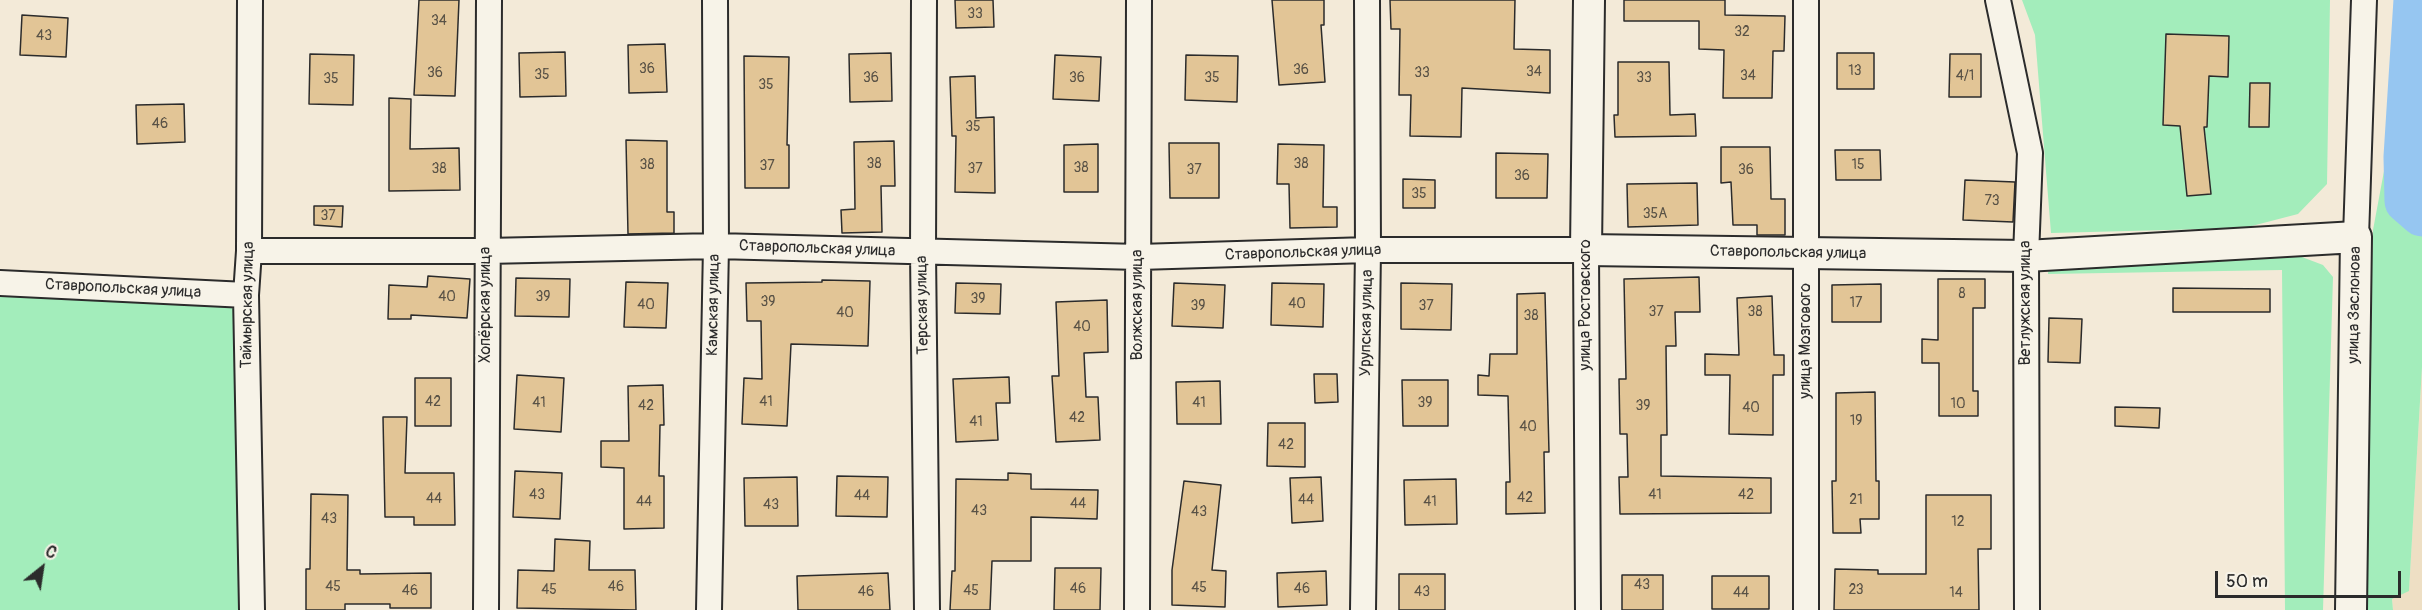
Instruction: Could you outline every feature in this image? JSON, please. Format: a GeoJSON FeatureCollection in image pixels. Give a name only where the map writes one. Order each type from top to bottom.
{"type":"FeatureCollection","features":[{"type":"Feature","properties":{"kind":"street","name":"Таймырская улица"},"geometry":{"type":"LineString","coordinates":[[250,0],[249,251],[246,295],[252,610]]}},
{"type":"Feature","properties":{"kind":"street","name":"Хопёрская улица"},"geometry":{"type":"LineString","coordinates":[[486,610],[489,0]]}},
{"type":"Feature","properties":{"kind":"street","name":"Камская улица"},"geometry":{"type":"LineString","coordinates":[[708,610],[716,246],[715,0]]}},
{"type":"Feature","properties":{"kind":"street","name":"Терская улица"},"geometry":{"type":"LineString","coordinates":[[924,0],[923,252],[927,610]]}},
{"type":"Feature","properties":{"kind":"street","name":"Волжская улица"},"geometry":{"type":"LineString","coordinates":[[1137,610],[1139,0]]}},
{"type":"Feature","properties":{"kind":"street","name":"Урупская улица"},"geometry":{"type":"LineString","coordinates":[[1364,610],[1368,250],[1366,0]]}},
{"type":"Feature","properties":{"kind":"street","name":"улица Ростовского"},"geometry":{"type":"LineString","coordinates":[[1588,610],[1586,250],[1589,0]]}},
{"type":"Feature","properties":{"kind":"street","name":"улица Мозгового"},"geometry":{"type":"LineString","coordinates":[[1806,0],[1806,610]]}},
{"type":"Feature","properties":{"kind":"street","name":"Ветлужская улица"},"geometry":{"type":"LineString","coordinates":[[1998,0],[2030,153],[2026,256],[2027,610]]}},
{"type":"Feature","properties":{"kind":"street","name":"улица Заслонова"},"geometry":{"type":"LineString","coordinates":[[2351,610],[2356,237],[2364,0]]}},
{"type":"Feature","properties":{"kind":"street","name":"Ставропольская улица"},"geometry":{"type":"LineString","coordinates":[[249,251],[486,251],[716,246],[1139,257],[1368,250],[1586,250],[2026,256],[2356,237]]}},
{"type":"Feature","properties":{"kind":"street","name":"Ставропольская улица"},"geometry":{"type":"LineString","coordinates":[[0,284],[246,295]]}},
{"type":"Feature","properties":{"kind":"shaded area"},"geometry":{"type":"Polygon","coordinates":[[[2422,367],[2422,610],[2393,610],[2392,599],[2409,590],[2422,367]]]}},
{"type":"Feature","properties":{"kind":"green space"},"geometry":{"type":"Polygon","coordinates":[[[2022,0],[2330,0],[2327,184],[2298,214],[2244,228],[2051,233],[2035,35],[2022,0]]]}},
{"type":"Feature","properties":{"kind":"green space"},"geometry":{"type":"Polygon","coordinates":[[[2401,80],[2399,196],[2410,221],[2422,228],[2422,367],[2409,591],[2392,599],[2393,610],[2364,610],[2360,594],[2373,230],[2401,80]]]}},
{"type":"Feature","properties":{"kind":"green space"},"geometry":{"type":"Polygon","coordinates":[[[2294,254],[2323,265],[2333,277],[2323,610],[2285,610],[2282,270],[2048,274],[2049,260],[2294,254]]]}},
{"type":"Feature","properties":{"kind":"green space"},"geometry":{"type":"Polygon","coordinates":[[[0,289],[236,300],[242,610],[0,610],[0,289]]]}},
{"type":"Feature","properties":{"kind":"building"},"geometry":{"type":"Polygon","coordinates":[[[419,0],[459,0],[455,96],[414,95],[419,0]]]}},
{"type":"Feature","properties":{"kind":"building"},"geometry":{"type":"Polygon","coordinates":[[[955,0],[993,0],[994,27],[956,28],[955,0]]]}},
{"type":"Feature","properties":{"kind":"building"},"geometry":{"type":"Polygon","coordinates":[[[1272,0],[1324,0],[1324,25],[1321,25],[1325,82],[1279,85],[1272,0]]]}},
{"type":"Feature","properties":{"kind":"building"},"geometry":{"type":"Polygon","coordinates":[[[1390,0],[1515,0],[1514,49],[1550,50],[1550,93],[1462,88],[1461,137],[1410,136],[1411,95],[1399,95],[1400,29],[1391,29],[1390,0]]]}},
{"type":"Feature","properties":{"kind":"building"},"geometry":{"type":"Polygon","coordinates":[[[1624,0],[1725,0],[1725,15],[1785,16],[1784,51],[1773,51],[1772,98],[1723,98],[1724,50],[1699,49],[1699,21],[1624,21],[1624,0]]]}},
{"type":"Feature","properties":{"kind":"building"},"geometry":{"type":"Polygon","coordinates":[[[22,15],[68,18],[66,57],[20,55],[22,15]]]}},
{"type":"Feature","properties":{"kind":"building"},"geometry":{"type":"Polygon","coordinates":[[[2166,34],[2229,36],[2228,77],[2209,76],[2207,127],[2204,127],[2211,194],[2187,196],[2180,126],[2163,125],[2166,34]]]}},
{"type":"Feature","properties":{"kind":"building"},"geometry":{"type":"Polygon","coordinates":[[[665,44],[667,92],[629,93],[628,45],[665,44]]]}},
{"type":"Feature","properties":{"kind":"building"},"geometry":{"type":"Polygon","coordinates":[[[565,52],[566,96],[520,97],[519,53],[565,52]]]}},
{"type":"Feature","properties":{"kind":"building"},"geometry":{"type":"Polygon","coordinates":[[[891,53],[892,101],[850,102],[849,54],[891,53]]]}},
{"type":"Feature","properties":{"kind":"building"},"geometry":{"type":"Polygon","coordinates":[[[1837,53],[1874,53],[1874,89],[1837,89],[1837,53]]]}},
{"type":"Feature","properties":{"kind":"building"},"geometry":{"type":"Polygon","coordinates":[[[310,54],[354,55],[353,105],[309,104],[310,54]]]}},
{"type":"Feature","properties":{"kind":"building"},"geometry":{"type":"Polygon","coordinates":[[[1950,54],[1981,54],[1981,97],[1949,97],[1950,54]]]}},
{"type":"Feature","properties":{"kind":"building"},"geometry":{"type":"Polygon","coordinates":[[[1055,55],[1101,57],[1099,101],[1053,99],[1055,55]]]}},
{"type":"Feature","properties":{"kind":"building"},"geometry":{"type":"Polygon","coordinates":[[[1186,55],[1238,56],[1237,102],[1185,100],[1186,55]]]}},
{"type":"Feature","properties":{"kind":"building"},"geometry":{"type":"Polygon","coordinates":[[[744,56],[789,57],[787,145],[789,145],[789,188],[745,188],[744,56]]]}},
{"type":"Feature","properties":{"kind":"building"},"geometry":{"type":"Polygon","coordinates":[[[1618,62],[1669,62],[1670,115],[1695,114],[1696,136],[1615,137],[1614,115],[1618,115],[1618,62]]]}},
{"type":"Feature","properties":{"kind":"building"},"geometry":{"type":"Polygon","coordinates":[[[975,76],[976,118],[994,117],[995,193],[955,192],[956,136],[952,136],[950,77],[975,76]]]}},
{"type":"Feature","properties":{"kind":"building"},"geometry":{"type":"Polygon","coordinates":[[[2250,83],[2270,83],[2269,127],[2249,127],[2250,83]]]}},
{"type":"Feature","properties":{"kind":"building"},"geometry":{"type":"Polygon","coordinates":[[[389,98],[411,99],[410,149],[459,148],[460,190],[389,191],[389,98]]]}},
{"type":"Feature","properties":{"kind":"building"},"geometry":{"type":"Polygon","coordinates":[[[184,104],[185,142],[137,144],[136,105],[184,104]]]}},
{"type":"Feature","properties":{"kind":"building"},"geometry":{"type":"Polygon","coordinates":[[[626,140],[667,141],[667,212],[674,212],[674,233],[628,234],[626,140]]]}},
{"type":"Feature","properties":{"kind":"building"},"geometry":{"type":"Polygon","coordinates":[[[894,141],[895,186],[881,186],[882,232],[842,233],[841,210],[855,209],[854,142],[894,141]]]}},
{"type":"Feature","properties":{"kind":"building"},"geometry":{"type":"Polygon","coordinates":[[[1169,143],[1219,143],[1219,198],[1170,198],[1169,143]]]}},
{"type":"Feature","properties":{"kind":"building"},"geometry":{"type":"Polygon","coordinates":[[[1098,144],[1098,192],[1064,192],[1064,145],[1098,144]]]}},
{"type":"Feature","properties":{"kind":"building"},"geometry":{"type":"Polygon","coordinates":[[[1278,144],[1324,145],[1323,207],[1337,207],[1337,227],[1290,228],[1289,184],[1277,184],[1278,144]]]}},
{"type":"Feature","properties":{"kind":"building"},"geometry":{"type":"Polygon","coordinates":[[[1721,147],[1770,147],[1771,199],[1785,199],[1785,235],[1757,235],[1757,225],[1733,225],[1731,182],[1721,183],[1721,147]]]}},
{"type":"Feature","properties":{"kind":"building"},"geometry":{"type":"Polygon","coordinates":[[[1835,150],[1880,150],[1881,180],[1836,180],[1835,150]]]}},
{"type":"Feature","properties":{"kind":"building"},"geometry":{"type":"Polygon","coordinates":[[[1496,153],[1548,154],[1547,198],[1496,198],[1496,153]]]}},
{"type":"Feature","properties":{"kind":"building"},"geometry":{"type":"Polygon","coordinates":[[[1403,179],[1435,180],[1435,208],[1403,208],[1403,179]]]}},
{"type":"Feature","properties":{"kind":"building"},"geometry":{"type":"Polygon","coordinates":[[[1965,180],[2015,182],[2013,222],[1963,220],[1965,180]]]}},
{"type":"Feature","properties":{"kind":"building"},"geometry":{"type":"Polygon","coordinates":[[[1697,183],[1698,225],[1628,227],[1627,184],[1697,183]]]}},
{"type":"Feature","properties":{"kind":"building"},"geometry":{"type":"Polygon","coordinates":[[[314,206],[343,206],[342,227],[314,225],[314,206]]]}},
{"type":"Feature","properties":{"kind":"building"},"geometry":{"type":"Polygon","coordinates":[[[428,276],[470,279],[467,318],[411,315],[411,319],[388,319],[389,285],[427,287],[428,276]]]}},
{"type":"Feature","properties":{"kind":"building"},"geometry":{"type":"Polygon","coordinates":[[[1699,277],[1700,312],[1675,312],[1676,346],[1666,346],[1667,435],[1661,435],[1661,476],[1771,478],[1771,513],[1620,514],[1619,477],[1628,477],[1627,434],[1620,434],[1619,379],[1626,379],[1624,279],[1699,277]]]}},
{"type":"Feature","properties":{"kind":"building"},"geometry":{"type":"Polygon","coordinates":[[[516,278],[570,279],[569,317],[515,316],[516,278]]]}},
{"type":"Feature","properties":{"kind":"building"},"geometry":{"type":"Polygon","coordinates":[[[1938,279],[1985,279],[1985,308],[1973,308],[1973,391],[1978,391],[1978,416],[1939,416],[1939,363],[1922,363],[1922,339],[1938,340],[1938,279]]]}},
{"type":"Feature","properties":{"kind":"building"},"geometry":{"type":"Polygon","coordinates":[[[822,280],[870,281],[868,346],[791,344],[787,426],[742,424],[744,378],[762,379],[761,321],[747,321],[746,283],[822,282],[822,280]]]}},
{"type":"Feature","properties":{"kind":"building"},"geometry":{"type":"Polygon","coordinates":[[[626,282],[668,283],[666,328],[624,327],[626,282]]]}},
{"type":"Feature","properties":{"kind":"building"},"geometry":{"type":"Polygon","coordinates":[[[956,283],[1001,284],[1000,314],[955,313],[956,283]]]}},
{"type":"Feature","properties":{"kind":"building"},"geometry":{"type":"Polygon","coordinates":[[[1174,283],[1225,285],[1223,328],[1172,326],[1174,283]]]}},
{"type":"Feature","properties":{"kind":"building"},"geometry":{"type":"Polygon","coordinates":[[[1272,283],[1324,284],[1323,327],[1271,325],[1272,283]]]}},
{"type":"Feature","properties":{"kind":"building"},"geometry":{"type":"Polygon","coordinates":[[[1401,283],[1452,284],[1451,330],[1401,329],[1401,283]]]}},
{"type":"Feature","properties":{"kind":"building"},"geometry":{"type":"Polygon","coordinates":[[[1881,284],[1881,322],[1832,322],[1832,285],[1881,284]]]}},
{"type":"Feature","properties":{"kind":"building"},"geometry":{"type":"Polygon","coordinates":[[[2173,288],[2270,289],[2270,312],[2173,312],[2173,288]]]}},
{"type":"Feature","properties":{"kind":"building"},"geometry":{"type":"Polygon","coordinates":[[[1545,293],[1549,452],[1544,452],[1545,513],[1506,514],[1506,482],[1510,482],[1508,396],[1478,395],[1478,375],[1489,376],[1490,354],[1517,354],[1517,294],[1545,293]]]}},
{"type":"Feature","properties":{"kind":"building"},"geometry":{"type":"Polygon","coordinates":[[[1772,296],[1774,355],[1784,355],[1784,375],[1773,375],[1773,435],[1729,434],[1730,375],[1705,375],[1705,354],[1739,355],[1737,298],[1772,296]]]}},
{"type":"Feature","properties":{"kind":"building"},"geometry":{"type":"Polygon","coordinates":[[[1107,300],[1108,352],[1084,353],[1086,397],[1098,397],[1100,440],[1056,442],[1052,376],[1059,376],[1056,302],[1107,300]]]}},
{"type":"Feature","properties":{"kind":"building"},"geometry":{"type":"Polygon","coordinates":[[[2049,318],[2082,319],[2080,363],[2048,362],[2049,318]]]}},
{"type":"Feature","properties":{"kind":"building"},"geometry":{"type":"Polygon","coordinates":[[[1314,374],[1337,374],[1338,402],[1315,403],[1314,374]]]}},
{"type":"Feature","properties":{"kind":"building"},"geometry":{"type":"Polygon","coordinates":[[[517,375],[564,378],[561,432],[514,429],[517,375]]]}},
{"type":"Feature","properties":{"kind":"building"},"geometry":{"type":"Polygon","coordinates":[[[1009,377],[1010,403],[996,403],[998,440],[956,442],[953,379],[1009,377]]]}},
{"type":"Feature","properties":{"kind":"building"},"geometry":{"type":"Polygon","coordinates":[[[415,378],[451,378],[451,426],[415,426],[415,378]]]}},
{"type":"Feature","properties":{"kind":"building"},"geometry":{"type":"Polygon","coordinates":[[[1402,380],[1448,380],[1448,426],[1403,426],[1402,380]]]}},
{"type":"Feature","properties":{"kind":"building"},"geometry":{"type":"Polygon","coordinates":[[[1220,381],[1221,424],[1177,424],[1176,382],[1220,381]]]}},
{"type":"Feature","properties":{"kind":"building"},"geometry":{"type":"Polygon","coordinates":[[[663,385],[664,425],[660,425],[659,476],[664,476],[664,528],[624,529],[624,468],[601,467],[601,441],[629,441],[628,386],[663,385]]]}},
{"type":"Feature","properties":{"kind":"building"},"geometry":{"type":"Polygon","coordinates":[[[1875,392],[1876,481],[1879,481],[1879,519],[1860,519],[1861,533],[1833,533],[1832,481],[1836,481],[1836,393],[1875,392]]]}},
{"type":"Feature","properties":{"kind":"building"},"geometry":{"type":"Polygon","coordinates":[[[2115,407],[2160,408],[2159,428],[2115,426],[2115,407]]]}},
{"type":"Feature","properties":{"kind":"building"},"geometry":{"type":"Polygon","coordinates":[[[383,417],[407,417],[405,473],[454,473],[455,525],[414,525],[414,517],[385,517],[383,417]]]}},
{"type":"Feature","properties":{"kind":"building"},"geometry":{"type":"Polygon","coordinates":[[[1268,423],[1305,423],[1305,467],[1267,466],[1268,423]]]}},
{"type":"Feature","properties":{"kind":"building"},"geometry":{"type":"Polygon","coordinates":[[[515,471],[562,473],[560,519],[513,517],[515,471]]]}},
{"type":"Feature","properties":{"kind":"building"},"geometry":{"type":"Polygon","coordinates":[[[1008,473],[1031,474],[1031,489],[1098,490],[1097,519],[1031,517],[1031,561],[992,561],[990,610],[950,610],[952,571],[955,571],[956,479],[1008,480],[1008,473]]]}},
{"type":"Feature","properties":{"kind":"building"},"geometry":{"type":"Polygon","coordinates":[[[837,476],[888,477],[887,517],[836,516],[837,476]]]}},
{"type":"Feature","properties":{"kind":"building"},"geometry":{"type":"Polygon","coordinates":[[[797,477],[798,526],[745,526],[744,478],[797,477]]]}},
{"type":"Feature","properties":{"kind":"building"},"geometry":{"type":"Polygon","coordinates":[[[1321,477],[1323,521],[1292,523],[1290,478],[1321,477]]]}},
{"type":"Feature","properties":{"kind":"building"},"geometry":{"type":"Polygon","coordinates":[[[1456,479],[1457,524],[1405,525],[1404,480],[1456,479]]]}},
{"type":"Feature","properties":{"kind":"building"},"geometry":{"type":"Polygon","coordinates":[[[1184,481],[1221,485],[1212,570],[1226,571],[1225,607],[1172,605],[1172,570],[1184,481]]]}},
{"type":"Feature","properties":{"kind":"building"},"geometry":{"type":"Polygon","coordinates":[[[311,494],[348,495],[347,570],[360,570],[360,574],[431,573],[431,608],[390,608],[390,604],[345,604],[345,610],[306,610],[306,569],[310,569],[311,494]]]}},
{"type":"Feature","properties":{"kind":"building"},"geometry":{"type":"Polygon","coordinates":[[[1926,495],[1991,495],[1991,549],[1978,549],[1979,610],[1834,610],[1835,569],[1878,570],[1878,574],[1926,574],[1926,495]]]}},
{"type":"Feature","properties":{"kind":"building"},"geometry":{"type":"Polygon","coordinates":[[[555,539],[590,541],[589,570],[635,570],[636,610],[517,608],[518,570],[554,571],[555,539]]]}},
{"type":"Feature","properties":{"kind":"building"},"geometry":{"type":"Polygon","coordinates":[[[1055,568],[1101,568],[1100,610],[1054,610],[1055,568]]]}},
{"type":"Feature","properties":{"kind":"building"},"geometry":{"type":"Polygon","coordinates":[[[1326,571],[1327,605],[1278,607],[1277,573],[1326,571]]]}},
{"type":"Feature","properties":{"kind":"building"},"geometry":{"type":"Polygon","coordinates":[[[888,573],[890,610],[798,610],[797,576],[888,573]]]}},
{"type":"Feature","properties":{"kind":"building"},"geometry":{"type":"Polygon","coordinates":[[[1399,574],[1445,574],[1445,610],[1399,610],[1399,574]]]}},
{"type":"Feature","properties":{"kind":"building"},"geometry":{"type":"Polygon","coordinates":[[[1622,575],[1663,575],[1663,610],[1622,610],[1622,575]]]}},
{"type":"Feature","properties":{"kind":"building"},"geometry":{"type":"Polygon","coordinates":[[[1712,576],[1769,576],[1769,609],[1712,609],[1712,576]]]}},
{"type":"Feature","properties":{"kind":"waterway"},"geometry":{"type":"LineString","coordinates":[[2416,0],[2406,157],[2407,201],[2422,214]]}}]}
